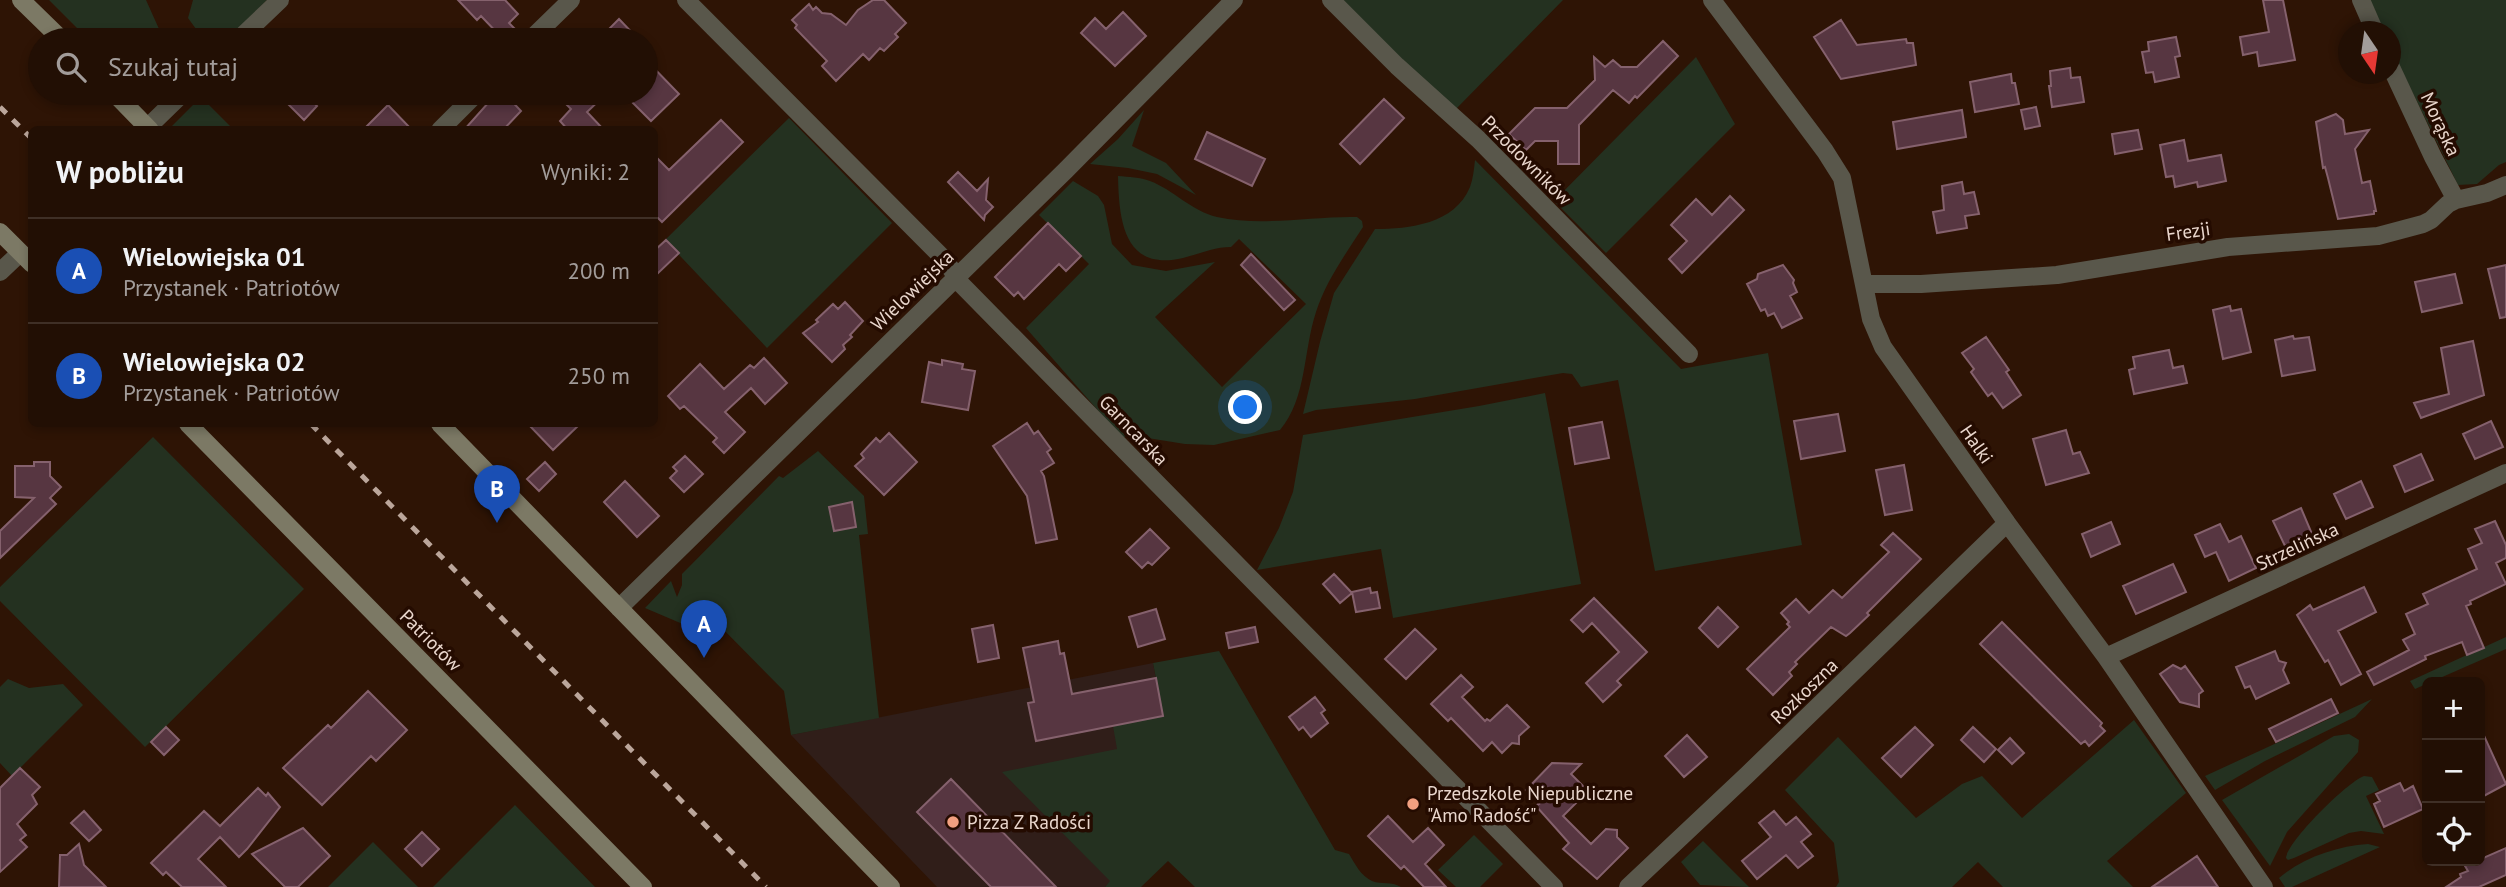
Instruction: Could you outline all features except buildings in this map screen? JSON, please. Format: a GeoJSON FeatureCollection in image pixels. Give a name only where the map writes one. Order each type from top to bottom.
{"type":"FeatureCollection","features":[{"type":"Feature","properties":{"kind":"main road"},"geometry":{"type":"LineString","coordinates":[[22,0],[50,28]]}},
{"type":"Feature","properties":{"kind":"main road"},"geometry":{"type":"LineString","coordinates":[[126,105],[147,126]]}},
{"type":"Feature","properties":{"kind":"main road"},"geometry":{"type":"LineString","coordinates":[[0,233],[26,259]]}},
{"type":"Feature","properties":{"kind":"main road","name":"Patriotów"},"geometry":{"type":"LineString","coordinates":[[191,427],[643,887]]}},
{"type":"Feature","properties":{"kind":"main road"},"geometry":{"type":"LineString","coordinates":[[443,427],[891,887]]}},
{"type":"Feature","properties":{"kind":"street"},"geometry":{"type":"LineString","coordinates":[[251,28],[280,0]]}},
{"type":"Feature","properties":{"kind":"street"},"geometry":{"type":"LineString","coordinates":[[542,28],[571,0]]}},
{"type":"Feature","properties":{"kind":"street","name":"Garncarska"},"geometry":{"type":"LineString","coordinates":[[686,0],[946,261],[956,276],[1554,887]]}},
{"type":"Feature","properties":{"kind":"street","name":"Wielowiejska"},"geometry":{"type":"LineString","coordinates":[[619,608],[1066,170],[1234,0]]}},
{"type":"Feature","properties":{"kind":"street","name":"Przodowników"},"geometry":{"type":"LineString","coordinates":[[1331,0],[1397,66],[1478,139],[1689,354]]}},
{"type":"Feature","properties":{"kind":"street","name":"Halki"},"geometry":{"type":"LineString","coordinates":[[1712,0],[1825,151],[1842,178],[1871,319],[1883,347],[2007,523],[2106,657],[2264,887]]}},
{"type":"Feature","properties":{"kind":"street"},"geometry":{"type":"LineString","coordinates":[[2361,0],[2370,21]]}},
{"type":"Feature","properties":{"kind":"street","name":"Morąska"},"geometry":{"type":"LineString","coordinates":[[2399,84],[2456,200]]}},
{"type":"Feature","properties":{"kind":"street"},"geometry":{"type":"LineString","coordinates":[[151,126],[172,105]]}},
{"type":"Feature","properties":{"kind":"street"},"geometry":{"type":"LineString","coordinates":[[444,126],[465,105]]}},
{"type":"Feature","properties":{"kind":"street","name":"Frezji"},"geometry":{"type":"LineString","coordinates":[[1865,284],[1921,284],[2057,275],[2228,247],[2378,236],[2431,220],[2456,200],[2487,193],[2506,185]]}},
{"type":"Feature","properties":{"kind":"street"},"geometry":{"type":"LineString","coordinates":[[0,272],[26,259]]}},
{"type":"Feature","properties":{"kind":"street","name":"Strzelińska"},"geometry":{"type":"LineString","coordinates":[[2106,657],[2506,473]]}},
{"type":"Feature","properties":{"kind":"street","name":"Rozkoszna"},"geometry":{"type":"LineString","coordinates":[[1628,887],[2007,523]]}},
{"type":"Feature","properties":{"kind":"shaded area"},"geometry":{"type":"Polygon","coordinates":[[[1153,663],[1163,716],[1117,749],[1111,881],[1105,887],[937,887],[791,735],[1153,663]]]}},
{"type":"Feature","properties":{"kind":"green space"},"geometry":{"type":"Polygon","coordinates":[[[49,0],[146,0],[159,28],[77,28],[49,0]]]}},
{"type":"Feature","properties":{"kind":"green space"},"geometry":{"type":"Polygon","coordinates":[[[193,0],[267,0],[239,28],[195,28],[188,18],[193,0]]]}},
{"type":"Feature","properties":{"kind":"green space"},"geometry":{"type":"Polygon","coordinates":[[[1341,0],[1563,0],[1456,109],[1372,33],[1341,0]]]}},
{"type":"Feature","properties":{"kind":"green space"},"geometry":{"type":"Polygon","coordinates":[[[2370,0],[2506,0],[2506,162],[2477,184],[2458,185],[2401,69],[2401,21],[2379,21],[2370,0]]]}},
{"type":"Feature","properties":{"kind":"green space"},"geometry":{"type":"Polygon","coordinates":[[[1696,57],[1735,124],[1606,253],[1554,201],[1696,57]]]}},
{"type":"Feature","properties":{"kind":"green space"},"geometry":{"type":"Polygon","coordinates":[[[193,105],[209,105],[230,126],[172,126],[193,105]]]}},
{"type":"Feature","properties":{"kind":"green space"},"geometry":{"type":"Polygon","coordinates":[[[1144,110],[1132,146],[1166,163],[1196,195],[1157,174],[1090,164],[1118,139],[1144,110]]]}},
{"type":"Feature","properties":{"kind":"green space"},"geometry":{"type":"Polygon","coordinates":[[[789,118],[892,223],[767,348],[665,240],[789,118]]]}},
{"type":"Feature","properties":{"kind":"green space"},"geometry":{"type":"Polygon","coordinates":[[[1475,160],[1681,369],[1768,353],[1802,545],[1655,571],[1618,380],[1581,387],[1572,374],[1563,373],[1415,399],[1316,410],[1303,414],[1334,293],[1375,229],[1402,228],[1430,222],[1454,209],[1470,187],[1475,160]]]}},
{"type":"Feature","properties":{"kind":"green space"},"geometry":{"type":"Polygon","coordinates":[[[1118,176],[1150,181],[1199,210],[1217,217],[1269,221],[1357,217],[1362,221],[1363,227],[1336,268],[1320,301],[1300,389],[1289,417],[1280,430],[1214,445],[1185,444],[1129,435],[1122,438],[1026,328],[1089,264],[1039,215],[1073,181],[1098,196],[1104,205],[1112,244],[1132,265],[1166,271],[1215,262],[1155,317],[1222,387],[1306,304],[1239,239],[1231,247],[1183,258],[1163,260],[1148,257],[1136,250],[1123,225],[1118,176]]]}},
{"type":"Feature","properties":{"kind":"green space"},"geometry":{"type":"Polygon","coordinates":[[[1545,393],[1581,584],[1393,618],[1381,549],[1257,570],[1279,528],[1293,492],[1303,435],[1545,393]]]}},
{"type":"Feature","properties":{"kind":"green space"},"geometry":{"type":"Polygon","coordinates":[[[153,437],[304,589],[145,747],[0,601],[0,587],[153,437]]]}},
{"type":"Feature","properties":{"kind":"green space"},"geometry":{"type":"Polygon","coordinates":[[[818,451],[864,496],[868,534],[859,535],[879,718],[791,735],[784,691],[719,625],[702,642],[685,625],[645,608],[671,581],[677,597],[682,585],[682,574],[779,476],[783,478],[818,451]]]}},
{"type":"Feature","properties":{"kind":"green space"},"geometry":{"type":"Polygon","coordinates":[[[2506,637],[2506,649],[2442,677],[2422,677],[2422,686],[2415,689],[2410,681],[2506,637]]]}},
{"type":"Feature","properties":{"kind":"green space"},"geometry":{"type":"Polygon","coordinates":[[[1219,651],[1335,850],[1349,854],[1368,879],[1401,887],[1195,887],[1168,861],[1141,887],[1105,887],[1110,881],[1002,772],[1117,749],[1113,726],[1163,716],[1153,663],[1219,651]]]}},
{"type":"Feature","properties":{"kind":"green space"},"geometry":{"type":"Polygon","coordinates":[[[8,679],[29,688],[63,684],[83,705],[12,776],[0,763],[0,687],[8,679]]]}},
{"type":"Feature","properties":{"kind":"green space"},"geometry":{"type":"Polygon","coordinates":[[[2372,699],[2355,717],[2265,761],[2215,790],[2205,776],[2372,699]]]}},
{"type":"Feature","properties":{"kind":"green space"},"geometry":{"type":"Polygon","coordinates":[[[2134,720],[2186,793],[2107,861],[2133,887],[2003,887],[1978,862],[1952,887],[1836,887],[1839,882],[1834,843],[1785,790],[1838,737],[1916,818],[1962,784],[1982,776],[2022,818],[2134,720]]]}},
{"type":"Feature","properties":{"kind":"green space"},"geometry":{"type":"Polygon","coordinates":[[[2349,734],[2359,740],[2358,752],[2287,832],[2270,866],[2222,800],[2334,736],[2349,734]]]}},
{"type":"Feature","properties":{"kind":"green space"},"geometry":{"type":"Polygon","coordinates":[[[2364,776],[2372,777],[2379,790],[2366,796],[2384,834],[2361,831],[2349,833],[2288,860],[2286,858],[2289,850],[2296,839],[2319,813],[2364,776]]]}},
{"type":"Feature","properties":{"kind":"green space"},"geometry":{"type":"Polygon","coordinates":[[[515,805],[595,887],[433,887],[515,805]]]}},
{"type":"Feature","properties":{"kind":"green space"},"geometry":{"type":"Polygon","coordinates":[[[1474,835],[1503,864],[1480,887],[1456,887],[1438,870],[1474,835]]]}},
{"type":"Feature","properties":{"kind":"green space"},"geometry":{"type":"Polygon","coordinates":[[[1703,841],[1749,887],[1700,885],[1681,862],[1703,841]]]}},
{"type":"Feature","properties":{"kind":"green space"},"geometry":{"type":"Polygon","coordinates":[[[373,842],[418,887],[328,887],[373,842]]]}},
{"type":"Feature","properties":{"kind":"green space"},"geometry":{"type":"Polygon","coordinates":[[[2368,844],[2380,847],[2292,887],[2285,887],[2279,878],[2320,854],[2368,844]]]}},
{"type":"Feature","properties":{"kind":"railway"},"geometry":{"type":"LineString","coordinates":[[0,107],[28,135]]}},
{"type":"Feature","properties":{"kind":"railway"},"geometry":{"type":"LineString","coordinates":[[314,427],[766,887]]}},
{"type":"Feature","properties":{"kind":"place","name":"Wielowiejska 02"},"geometry":{"type":"Point","coordinates":[497,523]}},
{"type":"Feature","properties":{"kind":"place","name":"Wielowiejska 01"},"geometry":{"type":"Point","coordinates":[704,658]}},
{"type":"Feature","properties":{"kind":"place","name":"Przedszkole Niepubliczne \"Amo Radość\""},"geometry":{"type":"Point","coordinates":[1413,804]}},
{"type":"Feature","properties":{"kind":"place","name":"Pizza Z Radości"},"geometry":{"type":"Point","coordinates":[953,822]}}]}
